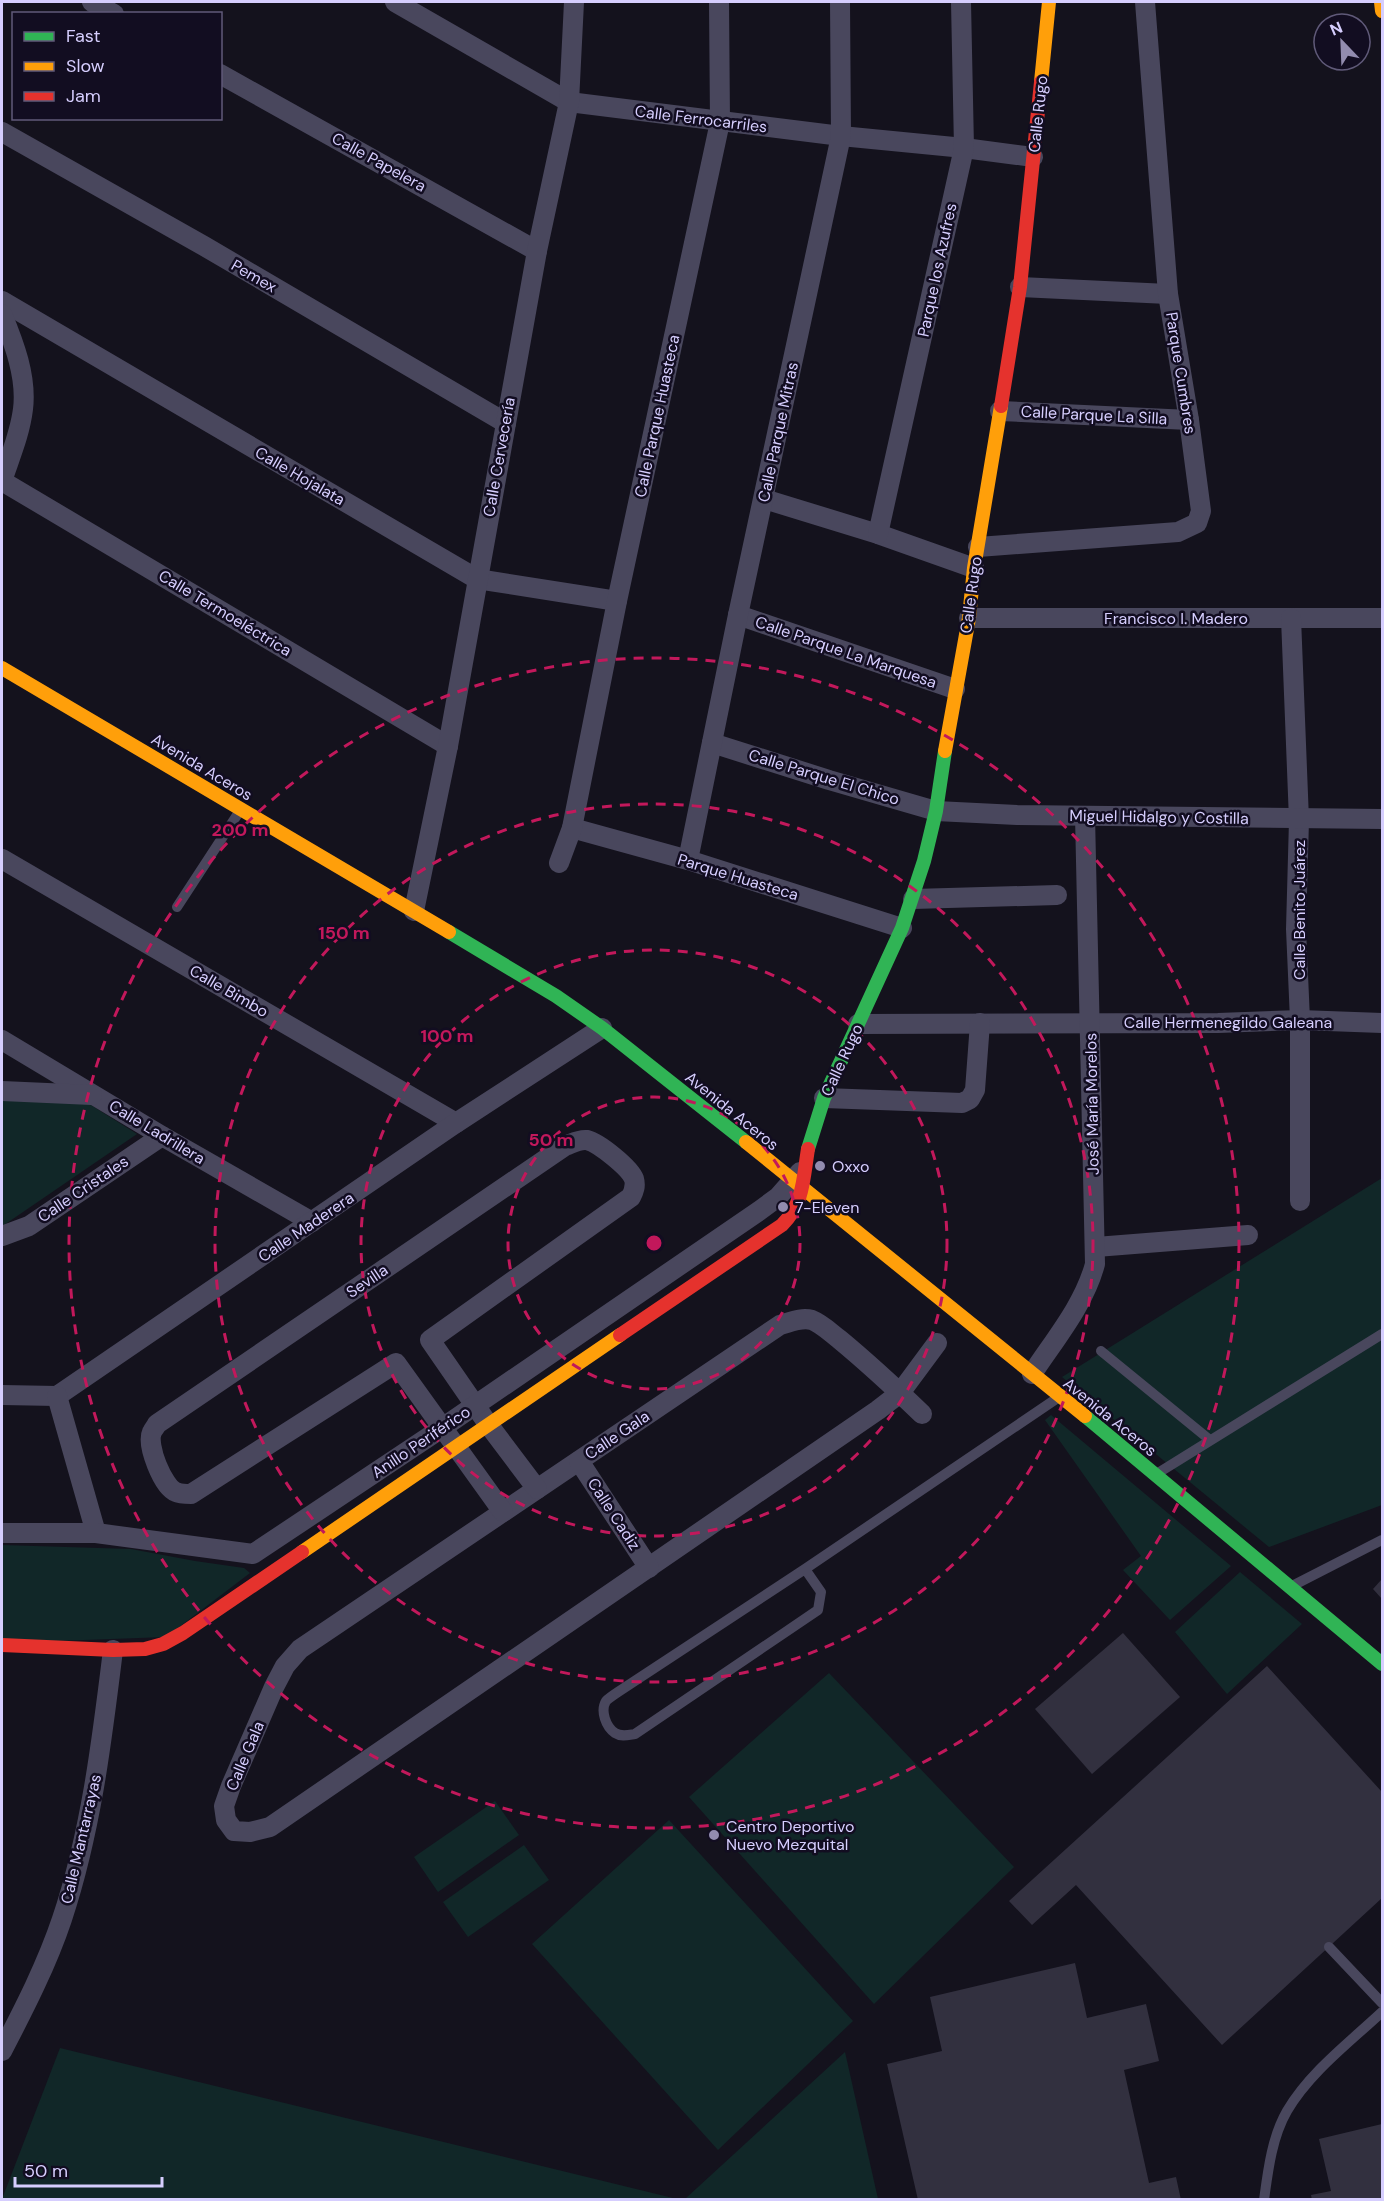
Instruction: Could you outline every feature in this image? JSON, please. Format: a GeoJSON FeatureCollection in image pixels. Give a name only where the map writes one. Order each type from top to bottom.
{"type":"FeatureCollection","features":[{"type":"Feature","properties":{"kind":"street"},"geometry":{"type":"LineString","coordinates":[[92,2],[110,12]]}},
{"type":"Feature","properties":{"kind":"street","name":"Calle Ferrocarriles"},"geometry":{"type":"LineString","coordinates":[[395,2],[569,102],[720,122],[964,147],[1033,157]]}},
{"type":"Feature","properties":{"kind":"street","name":"Calle Cervecería"},"geometry":{"type":"LineString","coordinates":[[414,911],[448,746],[537,251],[569,102],[574,2]]}},
{"type":"Feature","properties":{"kind":"street","name":"Calle Parque Huasteca"},"geometry":{"type":"LineString","coordinates":[[560,863],[572,828],[617,601],[720,122],[719,2]]}},
{"type":"Feature","properties":{"kind":"street","name":"Calle Parque Mitras"},"geometry":{"type":"LineString","coordinates":[[688,861],[804,302],[841,136],[840,2]]}},
{"type":"Feature","properties":{"kind":"street","name":"Parque los Azufres"},"geometry":{"type":"LineString","coordinates":[[878,534],[964,147],[961,2]]}},
{"type":"Feature","properties":{"kind":"street","name":"Calle Rugo"},"geometry":{"type":"LineString","coordinates":[[799,1177],[824,1098],[913,899],[936,811],[955,688],[969,618],[974,568],[1020,287],[1049,2]]}},
{"type":"Feature","properties":{"kind":"street","name":"Parque Cumbres"},"geometry":{"type":"LineString","coordinates":[[978,547],[1178,532],[1197,523],[1201,511],[1189,420],[1168,294],[1145,2]]}},
{"type":"Feature","properties":{"kind":"street"},"geometry":{"type":"LineString","coordinates":[[1380,2],[1383,11]]}},
{"type":"Feature","properties":{"kind":"street","name":"Calle Papelera"},"geometry":{"type":"LineString","coordinates":[[222,75],[537,251]]}},
{"type":"Feature","properties":{"kind":"street","name":"Pemex"},"geometry":{"type":"LineString","coordinates":[[2,132],[204,246],[506,423]]}},
{"type":"Feature","properties":{"kind":"street"},"geometry":{"type":"LineString","coordinates":[[1020,287],[1168,294]]}},
{"type":"Feature","properties":{"kind":"street","name":"Calle Hojalata"},"geometry":{"type":"LineString","coordinates":[[2,300],[477,579],[617,601]]}},
{"type":"Feature","properties":{"kind":"street"},"geometry":{"type":"LineString","coordinates":[[2,314],[21,366],[23,407],[15,444],[2,481]]}},
{"type":"Feature","properties":{"kind":"street","name":"Calle Parque La Silla"},"geometry":{"type":"LineString","coordinates":[[1000,411],[1189,420]]}},
{"type":"Feature","properties":{"kind":"street","name":"Calle Termoeléctrica"},"geometry":{"type":"LineString","coordinates":[[2,481],[448,746]]}},
{"type":"Feature","properties":{"kind":"street"},"geometry":{"type":"LineString","coordinates":[[764,499],[878,534],[974,568]]}},
{"type":"Feature","properties":{"kind":"street","name":"Calle Parque La Marquesa"},"geometry":{"type":"LineString","coordinates":[[738,615],[955,688]]}},
{"type":"Feature","properties":{"kind":"street","name":"Francisco I. Madero"},"geometry":{"type":"LineString","coordinates":[[969,618],[1383,618]]}},
{"type":"Feature","properties":{"kind":"street","name":"Calle Benito Juárez"},"geometry":{"type":"LineString","coordinates":[[1291,618],[1299,820],[1296,929],[1300,1020],[1300,1201]]}},
{"type":"Feature","properties":{"kind":"street","name":"Avenida Aceros"},"geometry":{"type":"LineString","coordinates":[[2,668],[556,996],[602,1028],[799,1177],[1059,1397],[1383,1664]]}},
{"type":"Feature","properties":{"kind":"street","name":"Calle Parque El Chico"},"geometry":{"type":"LineString","coordinates":[[712,743],[936,811]]}},
{"type":"Feature","properties":{"kind":"street","name":"Miguel Hidalgo y Costilla"},"geometry":{"type":"LineString","coordinates":[[936,811],[1017,815],[1299,820],[1383,819]]}},
{"type":"Feature","properties":{"kind":"street","name":"José María Morelos"},"geometry":{"type":"LineString","coordinates":[[1032,1374],[1082,1298],[1095,1264],[1085,816]]}},
{"type":"Feature","properties":{"kind":"street","name":"Parque Huasteca"},"geometry":{"type":"LineString","coordinates":[[572,828],[688,861],[902,928]]}},
{"type":"Feature","properties":{"kind":"street","name":"Calle Bimbo"},"geometry":{"type":"LineString","coordinates":[[2,859],[456,1123]]}},
{"type":"Feature","properties":{"kind":"street"},"geometry":{"type":"LineString","coordinates":[[913,899],[1057,895]]}},
{"type":"Feature","properties":{"kind":"street","name":"Calle Hermenegildo Galeana"},"geometry":{"type":"LineString","coordinates":[[858,1024],[1218,1023],[1300,1020],[1383,1023]]}},
{"type":"Feature","properties":{"kind":"street"},"geometry":{"type":"LineString","coordinates":[[824,1098],[962,1103],[970,1099],[975,1090],[980,1023]]}},
{"type":"Feature","properties":{"kind":"street","name":"Calle Maderera"},"geometry":{"type":"LineString","coordinates":[[57,1396],[456,1123],[602,1028]]}},
{"type":"Feature","properties":{"kind":"street","name":"Calle Ladrillera"},"geometry":{"type":"LineString","coordinates":[[2,1040],[312,1222]]}},
{"type":"Feature","properties":{"kind":"street"},"geometry":{"type":"LineString","coordinates":[[2,1091],[95,1095]]}},
{"type":"Feature","properties":{"kind":"street","name":"Calle Cristales"},"geometry":{"type":"LineString","coordinates":[[2,1236],[29,1226],[162,1136]]}},
{"type":"Feature","properties":{"kind":"street","name":"Sevilla"},"geometry":{"type":"LineString","coordinates":[[442,1428],[396,1364],[191,1494],[177,1493],[167,1486],[151,1442],[152,1431],[158,1424],[565,1146],[578,1140],[588,1140],[600,1146],[628,1170],[634,1178],[635,1189],[631,1197],[430,1340],[476,1405]]}},
{"type":"Feature","properties":{"kind":"street","name":"Anillo Periférico"},"geometry":{"type":"LineString","coordinates":[[253,1554],[476,1405],[778,1197],[799,1177]]}},
{"type":"Feature","properties":{"kind":"street","name":"Anillo Periférico"},"geometry":{"type":"LineString","coordinates":[[2,1645],[113,1650],[145,1649],[163,1644],[204,1620],[710,1272],[782,1225],[794,1213],[799,1200],[799,1177]]}},
{"type":"Feature","properties":{"kind":"street"},"geometry":{"type":"LineString","coordinates":[[1095,1247],[1248,1235]]}},
{"type":"Feature","properties":{"kind":"street"},"geometry":{"type":"LineString","coordinates":[[696,1253],[710,1272]]}},
{"type":"Feature","properties":{"kind":"street","name":"Calle Gala"},"geometry":{"type":"LineString","coordinates":[[922,1414],[900,1393],[866,1361],[822,1326],[812,1320],[798,1319],[780,1325],[300,1649],[285,1666],[236,1775],[224,1806],[226,1820],[234,1831],[250,1832],[270,1827],[878,1410],[900,1393],[937,1343]]}},
{"type":"Feature","properties":{"kind":"street"},"geometry":{"type":"LineString","coordinates":[[2,1395],[57,1396],[96,1533]]}},
{"type":"Feature","properties":{"kind":"street"},"geometry":{"type":"LineString","coordinates":[[476,1405],[537,1489]]}},
{"type":"Feature","properties":{"kind":"street"},"geometry":{"type":"LineString","coordinates":[[442,1428],[503,1512]]}},
{"type":"Feature","properties":{"kind":"street","name":"Calle Cadiz"},"geometry":{"type":"LineString","coordinates":[[579,1461],[648,1568]]}},
{"type":"Feature","properties":{"kind":"street"},"geometry":{"type":"LineString","coordinates":[[2,1533],[96,1533],[253,1554],[264,1577]]}},
{"type":"Feature","properties":{"kind":"street","name":"Calle Mantarrayas"},"geometry":{"type":"LineString","coordinates":[[2,2051],[28,2000],[62,1919],[78,1862],[103,1733],[113,1650]]}},
{"type":"Feature","properties":{"kind":"lane"},"geometry":{"type":"LineString","coordinates":[[177,907],[241,809]]}},
{"type":"Feature","properties":{"kind":"lane"},"geometry":{"type":"LineString","coordinates":[[1155,1475],[1383,1334]]}},
{"type":"Feature","properties":{"kind":"lane"},"geometry":{"type":"LineString","coordinates":[[1101,1351],[1210,1440]]}},
{"type":"Feature","properties":{"kind":"lane"},"geometry":{"type":"LineString","coordinates":[[806,1569],[820,1592],[819,1610],[635,1734],[625,1736],[616,1734],[609,1727],[603,1710],[607,1701],[1059,1397]]}},
{"type":"Feature","properties":{"kind":"lane"},"geometry":{"type":"LineString","coordinates":[[1290,1588],[1383,1540]]}},
{"type":"Feature","properties":{"kind":"lane"},"geometry":{"type":"LineString","coordinates":[[1329,1947],[1383,2003]]}},
{"type":"Feature","properties":{"kind":"lane"},"geometry":{"type":"LineString","coordinates":[[1264,2199],[1276,2137],[1286,2112],[1303,2089],[1330,2061],[1383,2012]]}},
{"type":"Feature","properties":{"kind":"green space"},"geometry":{"type":"Polygon","coordinates":[[[2,1100],[86,1102],[137,1134],[2,1225],[2,1100]]]}},
{"type":"Feature","properties":{"kind":"green space"},"geometry":{"type":"Polygon","coordinates":[[[1382,1178],[1382,1505],[1269,1547],[1062,1377],[1382,1178]]]}},
{"type":"Feature","properties":{"kind":"green space"},"geometry":{"type":"Polygon","coordinates":[[[1051,1415],[1231,1566],[1170,1620],[1123,1570],[1141,1556],[1045,1420],[1051,1415]]]}},
{"type":"Feature","properties":{"kind":"green space"},"geometry":{"type":"Polygon","coordinates":[[[2,1545],[131,1549],[244,1568],[250,1573],[166,1637],[2,1643],[2,1545]]]}},
{"type":"Feature","properties":{"kind":"green space"},"geometry":{"type":"Polygon","coordinates":[[[1240,1572],[1302,1624],[1227,1694],[1175,1632],[1240,1572]]]}},
{"type":"Feature","properties":{"kind":"green space"},"geometry":{"type":"Polygon","coordinates":[[[829,1673],[1014,1867],[874,2004],[689,1797],[829,1673]]]}},
{"type":"Feature","properties":{"kind":"green space"},"geometry":{"type":"Polygon","coordinates":[[[495,1801],[519,1835],[438,1892],[414,1857],[495,1801]]]}},
{"type":"Feature","properties":{"kind":"green space"},"geometry":{"type":"Polygon","coordinates":[[[669,1820],[853,2021],[718,2150],[532,1944],[669,1820]]]}},
{"type":"Feature","properties":{"kind":"green space"},"geometry":{"type":"Polygon","coordinates":[[[524,1845],[549,1880],[468,1937],[443,1902],[524,1845]]]}},
{"type":"Feature","properties":{"kind":"green space"},"geometry":{"type":"Polygon","coordinates":[[[60,2048],[677,2199],[2,2199],[60,2048]]]}},
{"type":"Feature","properties":{"kind":"green space"},"geometry":{"type":"Polygon","coordinates":[[[845,2052],[878,2199],[685,2199],[845,2052]]]}},
{"type":"Feature","properties":{"kind":"building"},"geometry":{"type":"Polygon","coordinates":[[[1382,1579],[1382,1599],[1373,1589],[1382,1579]]]}},
{"type":"Feature","properties":{"kind":"building"},"geometry":{"type":"Polygon","coordinates":[[[1123,1633],[1180,1697],[1092,1774],[1035,1709],[1123,1633]]]}},
{"type":"Feature","properties":{"kind":"building"},"geometry":{"type":"Polygon","coordinates":[[[1267,1666],[1382,1792],[1382,1898],[1222,2045],[1076,1885],[1032,1925],[1009,1901],[1267,1666]]]}},
{"type":"Feature","properties":{"kind":"building"},"geometry":{"type":"Polygon","coordinates":[[[1075,1963],[1087,2018],[1146,2004],[1159,2061],[1124,2070],[1149,2183],[1176,2177],[1181,2200],[918,2200],[887,2064],[942,2051],[930,1997],[1075,1963]]]}},
{"type":"Feature","properties":{"kind":"building"},"geometry":{"type":"Polygon","coordinates":[[[1382,2124],[1382,2200],[1312,2200],[1311,2195],[1331,2191],[1319,2139],[1382,2124]]]}},
{"type":"Feature","properties":{"kind":"traffic: fast"},"geometry":{"type":"LineString","coordinates":[[808,1149],[824,1098],[902,928],[924,861],[936,811],[945,751]]}},
{"type":"Feature","properties":{"kind":"traffic: fast"},"geometry":{"type":"LineString","coordinates":[[449,932],[556,996],[602,1028],[746,1142]]}},
{"type":"Feature","properties":{"kind":"traffic: fast"},"geometry":{"type":"LineString","coordinates":[[1085,1416],[1382,1664]]}},
{"type":"Feature","properties":{"kind":"traffic: slow"},"geometry":{"type":"LineString","coordinates":[[1041,82],[1049,2]]}},
{"type":"Feature","properties":{"kind":"traffic: slow"},"geometry":{"type":"LineString","coordinates":[[1381,2],[1382,11]]}},
{"type":"Feature","properties":{"kind":"traffic: slow"},"geometry":{"type":"LineString","coordinates":[[945,751],[969,618],[974,568],[1001,406]]}},
{"type":"Feature","properties":{"kind":"traffic: slow"},"geometry":{"type":"LineString","coordinates":[[2,668],[449,932]]}},
{"type":"Feature","properties":{"kind":"traffic: slow"},"geometry":{"type":"LineString","coordinates":[[746,1142],[1085,1416]]}},
{"type":"Feature","properties":{"kind":"traffic: slow"},"geometry":{"type":"LineString","coordinates":[[302,1552],[620,1335]]}},
{"type":"Feature","properties":{"kind":"traffic: jam"},"geometry":{"type":"LineString","coordinates":[[1001,406],[1020,287],[1041,82]]}},
{"type":"Feature","properties":{"kind":"traffic: jam"},"geometry":{"type":"LineString","coordinates":[[620,1335],[782,1225],[799,1199],[808,1149]]}},
{"type":"Feature","properties":{"kind":"traffic: jam"},"geometry":{"type":"LineString","coordinates":[[2,1645],[113,1650],[145,1649],[163,1644],[183,1633],[302,1552]]}},
{"type":"Feature","properties":{"kind":"place","name":"Oxxo"},"geometry":{"type":"Point","coordinates":[820,1166]}},
{"type":"Feature","properties":{"kind":"place","name":"7-Eleven"},"geometry":{"type":"Point","coordinates":[783,1207]}},
{"type":"Feature","properties":{"kind":"place","name":"Centro Deportivo Nuevo Mezquital"},"geometry":{"type":"Point","coordinates":[714,1835]}}]}
